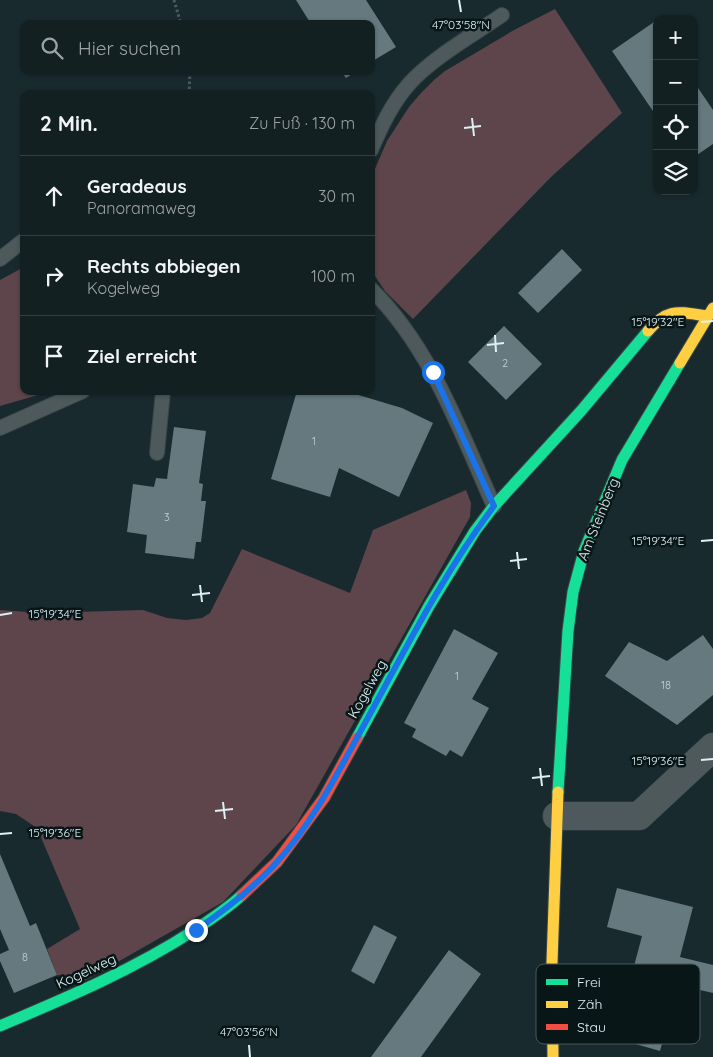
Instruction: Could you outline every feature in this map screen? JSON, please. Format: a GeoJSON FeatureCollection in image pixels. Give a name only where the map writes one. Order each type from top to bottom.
{"type":"FeatureCollection","features":[{"type":"Feature","properties":{"kind":"street","name":"Kogelweg"},"geometry":{"type":"LineString","coordinates":[[0,1026],[160,953],[228,908],[278,862],[324,798],[429,606],[454,564],[494,506],[581,410],[654,324],[667,314],[710,312]]}},
{"type":"Feature","properties":{"kind":"street","name":"Am Steinberg"},"geometry":{"type":"LineString","coordinates":[[552,964],[557,816],[568,631],[573,592],[584,551],[622,460],[710,312]]}},
{"type":"Feature","properties":{"kind":"street"},"geometry":{"type":"LineString","coordinates":[[557,816],[639,816],[713,747]]}},
{"type":"Feature","properties":{"kind":"street","name":"Am Steinberg"},"geometry":{"type":"LineString","coordinates":[[553,1044],[553,1057]]}},
{"type":"Feature","properties":{"kind":"lane"},"geometry":{"type":"LineString","coordinates":[[375,142],[387,116],[410,83],[437,60],[502,15]]}},
{"type":"Feature","properties":{"kind":"lane"},"geometry":{"type":"LineString","coordinates":[[0,259],[20,243]]}},
{"type":"Feature","properties":{"kind":"lane"},"geometry":{"type":"LineString","coordinates":[[375,293],[387,305],[433,372],[494,506]]}},
{"type":"Feature","properties":{"kind":"lane"},"geometry":{"type":"LineString","coordinates":[[375,306],[387,305]]}},
{"type":"Feature","properties":{"kind":"lane"},"geometry":{"type":"LineString","coordinates":[[0,428],[74,395]]}},
{"type":"Feature","properties":{"kind":"lane"},"geometry":{"type":"LineString","coordinates":[[156,453],[163,395]]}},
{"type":"Feature","properties":{"kind":"path"},"geometry":{"type":"LineString","coordinates":[[174,0],[180,20]]}},
{"type":"Feature","properties":{"kind":"path"},"geometry":{"type":"LineString","coordinates":[[189,90],[190,75]]}},
{"type":"Feature","properties":{"kind":"shaded area"},"geometry":{"type":"Polygon","coordinates":[[[555,9],[622,113],[551,177],[413,319],[385,291],[375,276],[375,169],[387,141],[409,107],[434,80],[445,71],[514,30],[555,9]]]}},
{"type":"Feature","properties":{"kind":"shaded area"},"geometry":{"type":"Polygon","coordinates":[[[20,269],[20,395],[38,395],[0,406],[0,280],[20,269]]]}},
{"type":"Feature","properties":{"kind":"shaded area"},"geometry":{"type":"Polygon","coordinates":[[[466,490],[471,503],[470,517],[296,825],[223,902],[86,980],[57,975],[47,949],[80,929],[37,828],[16,814],[0,811],[0,610],[41,613],[143,610],[167,618],[186,620],[202,618],[210,613],[242,549],[350,593],[373,530],[466,490]]]}},
{"type":"Feature","properties":{"kind":"building"},"geometry":{"type":"Polygon","coordinates":[[[296,0],[366,0],[396,47],[375,60],[375,20],[308,20],[296,0]]]}},
{"type":"Feature","properties":{"kind":"building"},"geometry":{"type":"Polygon","coordinates":[[[653,23],[653,111],[612,51],[653,23]]]}},
{"type":"Feature","properties":{"kind":"building"},"geometry":{"type":"Polygon","coordinates":[[[698,88],[713,110],[713,144],[698,154],[698,88]]]}},
{"type":"Feature","properties":{"kind":"building"},"geometry":{"type":"Polygon","coordinates":[[[562,249],[582,270],[538,313],[518,293],[562,249]]]}},
{"type":"Feature","properties":{"kind":"building"},"geometry":{"type":"Polygon","coordinates":[[[504,326],[542,364],[506,400],[468,362],[504,326]]]}},
{"type":"Feature","properties":{"kind":"building"},"geometry":{"type":"Polygon","coordinates":[[[296,395],[358,395],[402,408],[433,423],[399,497],[339,468],[330,497],[271,479],[296,395]]]}},
{"type":"Feature","properties":{"kind":"building"},"geometry":{"type":"Polygon","coordinates":[[[174,427],[206,431],[199,483],[203,484],[201,501],[206,501],[201,542],[196,542],[194,559],[145,553],[147,535],[127,532],[133,484],[154,487],[156,478],[167,479],[174,427]]]}},
{"type":"Feature","properties":{"kind":"building"},"geometry":{"type":"Polygon","coordinates":[[[454,629],[498,653],[472,699],[489,708],[462,757],[450,750],[446,756],[412,737],[416,729],[404,723],[454,629]]]}},
{"type":"Feature","properties":{"kind":"building"},"geometry":{"type":"Polygon","coordinates":[[[703,635],[713,649],[713,695],[677,725],[605,676],[629,642],[667,661],[703,635]]]}},
{"type":"Feature","properties":{"kind":"building"},"geometry":{"type":"Polygon","coordinates":[[[0,854],[30,926],[36,923],[57,975],[14,993],[0,961],[0,954],[9,950],[0,929],[0,854]]]}},
{"type":"Feature","properties":{"kind":"building"},"geometry":{"type":"Polygon","coordinates":[[[617,888],[693,907],[680,957],[713,965],[713,993],[700,990],[700,964],[635,964],[642,936],[607,927],[617,888]]]}},
{"type":"Feature","properties":{"kind":"building"},"geometry":{"type":"Polygon","coordinates":[[[374,925],[397,937],[374,984],[351,971],[374,925]]]}},
{"type":"Feature","properties":{"kind":"building"},"geometry":{"type":"Polygon","coordinates":[[[449,950],[481,974],[421,1057],[371,1057],[449,950]]]}},
{"type":"Feature","properties":{"kind":"building"},"geometry":{"type":"Polygon","coordinates":[[[636,1044],[662,1044],[660,1051],[636,1044]]]}},
{"type":"Feature","properties":{"kind":"traffic: fast"},"geometry":{"type":"LineString","coordinates":[[357,738],[429,606],[475,531],[494,506],[581,411],[648,331]]}},
{"type":"Feature","properties":{"kind":"traffic: fast"},"geometry":{"type":"LineString","coordinates":[[558,792],[568,631],[573,592],[584,551],[622,460],[680,363]]}},
{"type":"Feature","properties":{"kind":"traffic: fast"},"geometry":{"type":"LineString","coordinates":[[0,1026],[123,971],[206,923],[242,895]]}},
{"type":"Feature","properties":{"kind":"traffic: slow"},"geometry":{"type":"LineString","coordinates":[[680,363],[713,308]]}},
{"type":"Feature","properties":{"kind":"traffic: slow"},"geometry":{"type":"LineString","coordinates":[[648,331],[662,318],[674,313],[707,316]]}},
{"type":"Feature","properties":{"kind":"traffic: slow"},"geometry":{"type":"LineString","coordinates":[[552,964],[558,792]]}},
{"type":"Feature","properties":{"kind":"traffic: slow"},"geometry":{"type":"LineString","coordinates":[[553,1044],[553,1057]]}},
{"type":"Feature","properties":{"kind":"traffic: jam"},"geometry":{"type":"LineString","coordinates":[[242,895],[277,862],[324,798],[357,738]]}},
{"type":"Feature","properties":{"kind":"route"},"geometry":{"type":"LineString","coordinates":[[196,930],[228,908],[258,881],[278,862],[302,830],[324,798],[429,606],[475,531],[494,506],[433,372]]}}]}
